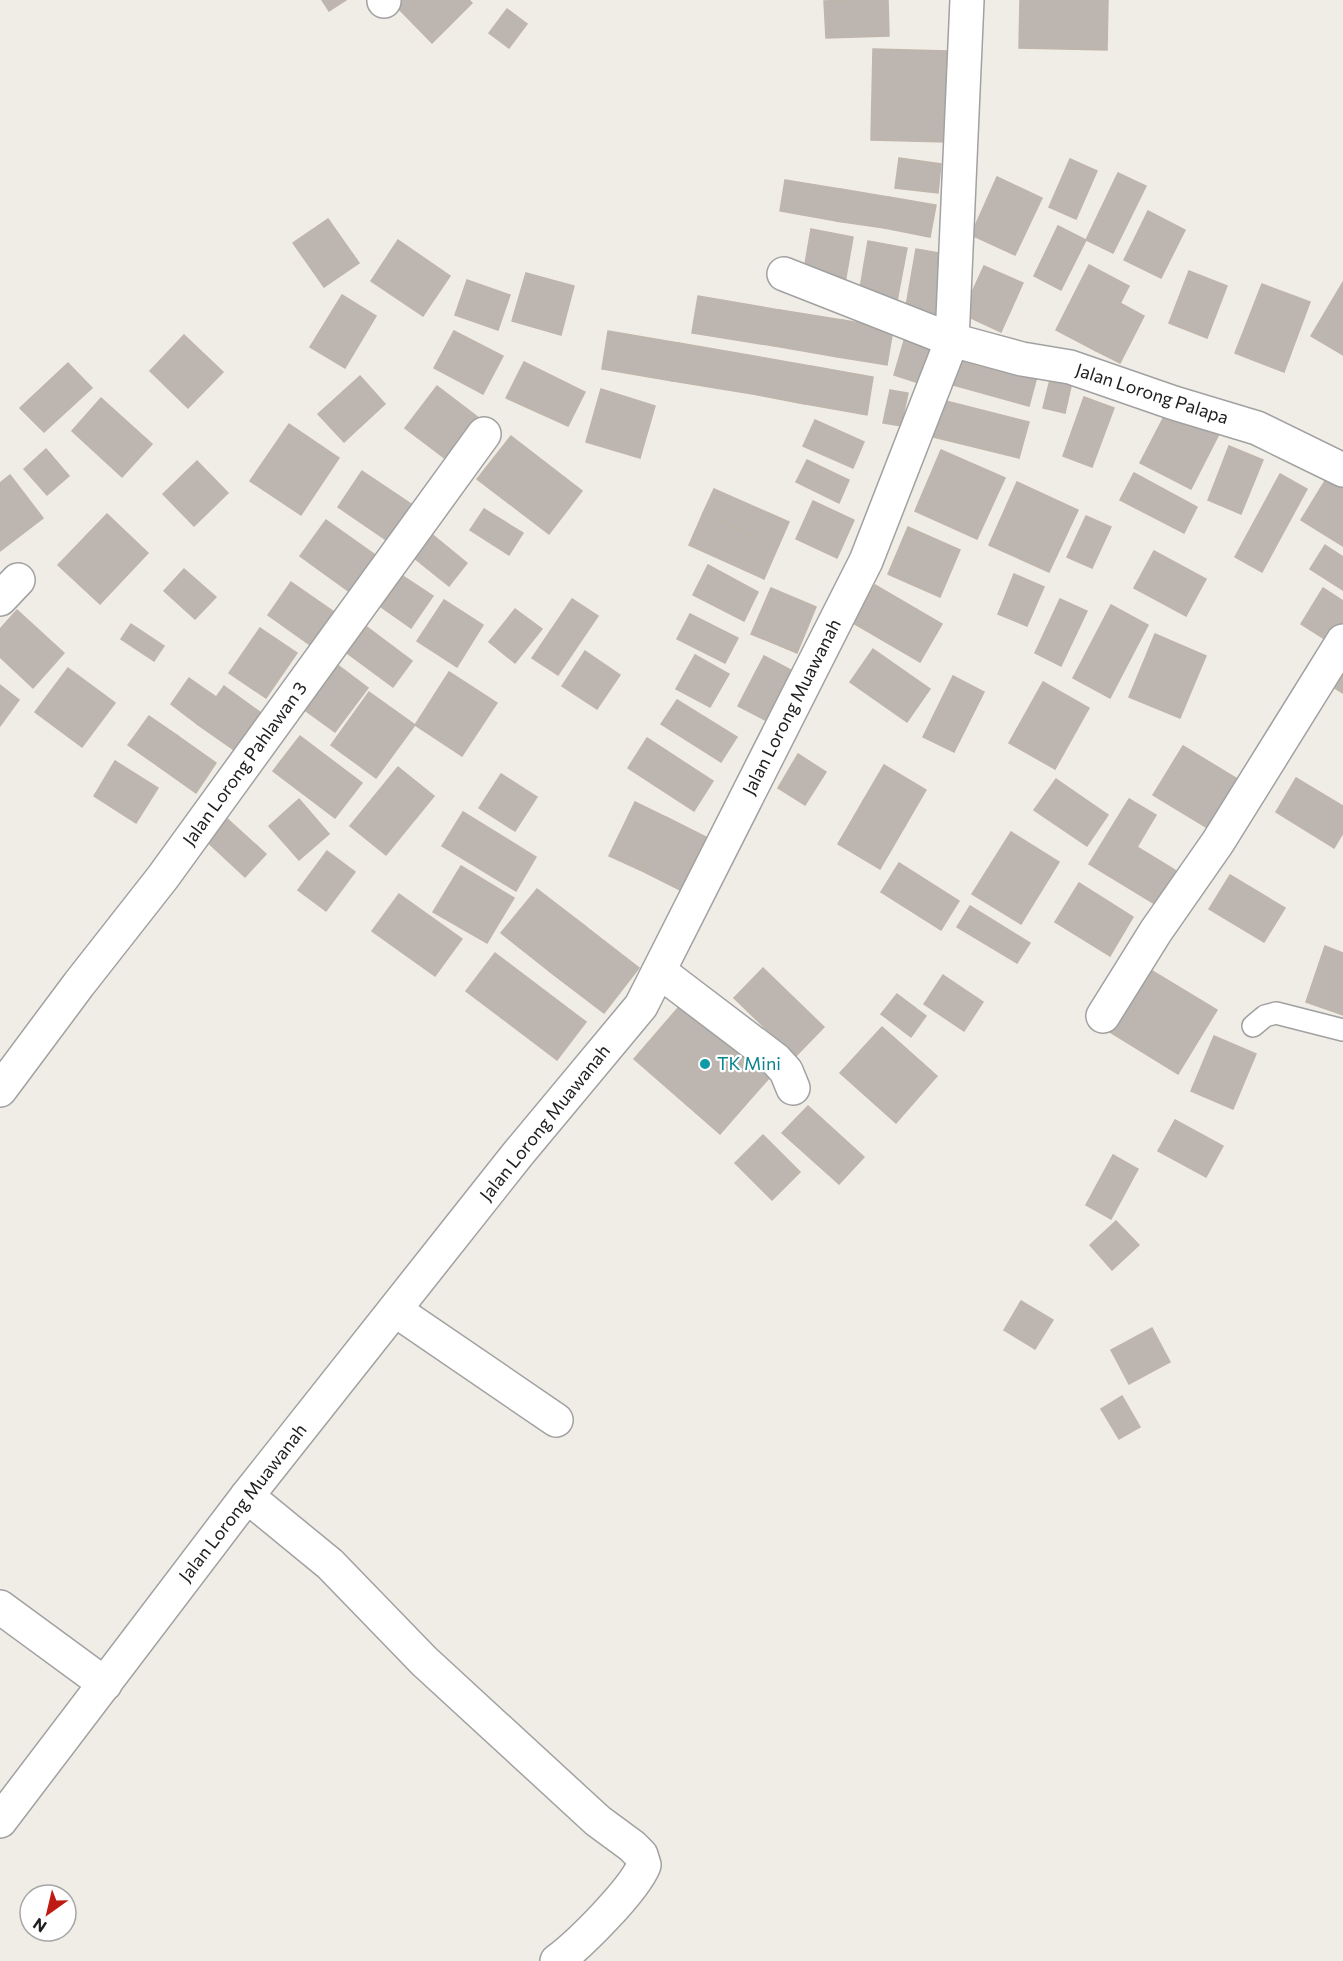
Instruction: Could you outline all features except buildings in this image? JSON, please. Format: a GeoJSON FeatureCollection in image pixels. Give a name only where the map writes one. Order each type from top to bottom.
{"type":"FeatureCollection","features":[{"type":"Feature","properties":{"kind":"street","name":"Jalan Lorong Muawanah"},"geometry":{"type":"LineString","coordinates":[[0,1821],[247,1496],[517,1155],[642,1006],[866,561],[952,340],[967,0]]}},
{"type":"Feature","properties":{"kind":"street","name":"Jalan Lorong Palapa"},"geometry":{"type":"LineString","coordinates":[[784,274],[952,340],[1022,359],[1070,367],[1174,404],[1257,428],[1343,470]]}},
{"type":"Feature","properties":{"kind":"street","name":"Jalan Lorong Pahlawan 3"},"geometry":{"type":"LineString","coordinates":[[0,1090],[163,877],[484,434]]}},
{"type":"Feature","properties":{"kind":"street"},"geometry":{"type":"LineString","coordinates":[[1102,1016],[1156,930],[1218,842],[1343,641]]}},
{"type":"Feature","properties":{"kind":"street"},"geometry":{"type":"LineString","coordinates":[[659,970],[776,1060],[786,1071],[793,1088]]}},
{"type":"Feature","properties":{"kind":"street"},"geometry":{"type":"LineString","coordinates":[[395,1310],[556,1420]]}},
{"type":"Feature","properties":{"kind":"street"},"geometry":{"type":"LineString","coordinates":[[247,1496],[330,1564],[424,1660],[598,1821],[641,1855],[644,1865],[634,1883],[572,1950],[557,1961]]}},
{"type":"Feature","properties":{"kind":"street"},"geometry":{"type":"LineString","coordinates":[[0,1607],[105,1684]]}},
{"type":"Feature","properties":{"kind":"lane"},"geometry":{"type":"LineString","coordinates":[[1253,1026],[1265,1016],[1276,1013],[1343,1030]]}},
{"type":"Feature","properties":{"kind":"place","name":"TK Mini"},"geometry":{"type":"Point","coordinates":[705,1064]}}]}
